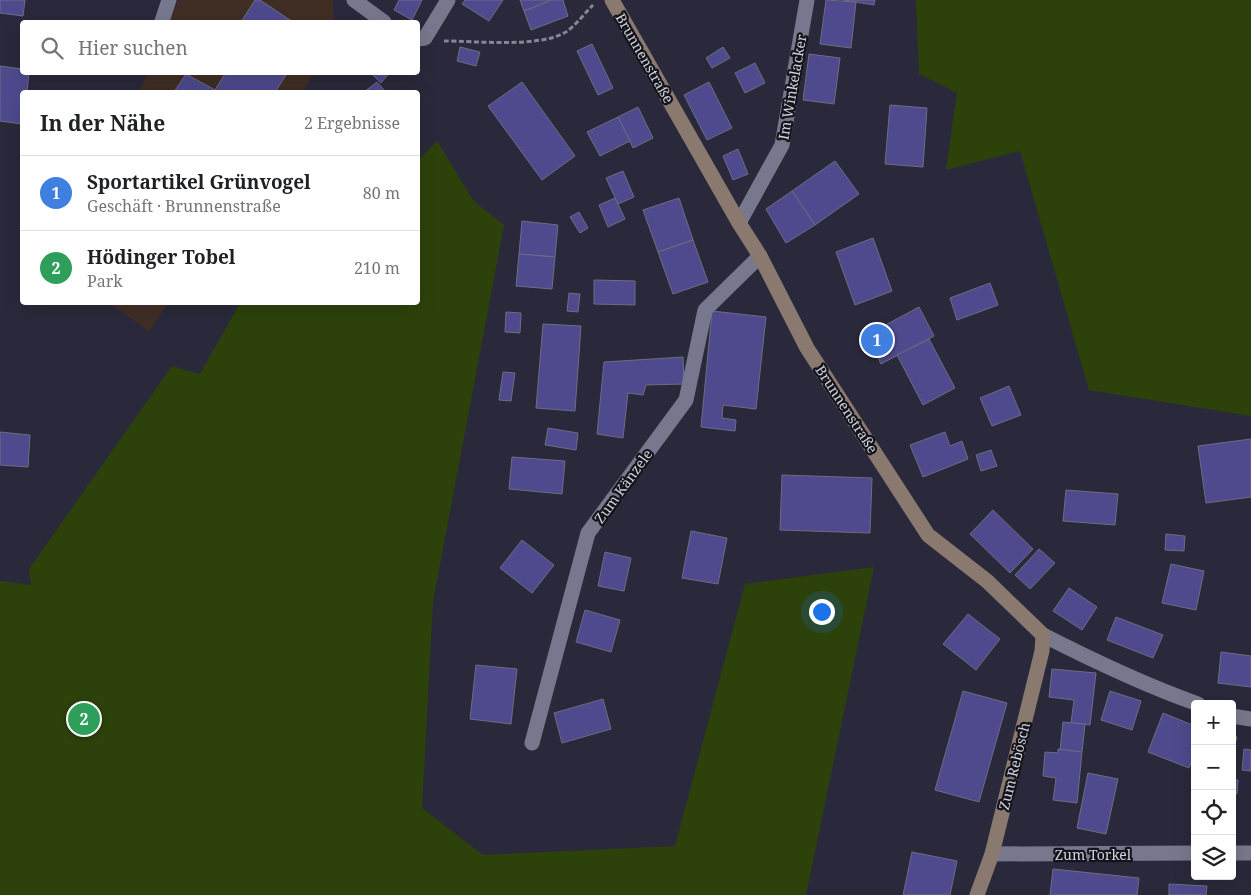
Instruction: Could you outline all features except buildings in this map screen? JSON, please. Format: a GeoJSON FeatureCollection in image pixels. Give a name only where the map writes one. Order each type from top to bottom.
{"type":"FeatureCollection","features":[{"type":"Feature","properties":{"kind":"street"},"geometry":{"type":"LineString","coordinates":[[162,20],[170,0]]}},
{"type":"Feature","properties":{"kind":"street"},"geometry":{"type":"LineString","coordinates":[[354,0],[381,20]]}},
{"type":"Feature","properties":{"kind":"street"},"geometry":{"type":"LineString","coordinates":[[421,38],[448,0]]}},
{"type":"Feature","properties":{"kind":"street","name":"Brunnenstraße"},"geometry":{"type":"LineString","coordinates":[[612,0],[739,224],[760,256],[808,348],[928,535],[987,582],[1043,635],[1160,690],[1191,701]]}},
{"type":"Feature","properties":{"kind":"street","name":"Im Winkelacker"},"geometry":{"type":"LineString","coordinates":[[739,224],[782,145],[807,0]]}},
{"type":"Feature","properties":{"kind":"street","name":"Zum Känzele"},"geometry":{"type":"LineString","coordinates":[[532,743],[588,533],[686,400],[705,310],[760,256]]}},
{"type":"Feature","properties":{"kind":"street","name":"Zum Rebösch"},"geometry":{"type":"LineString","coordinates":[[977,895],[992,854],[1042,651],[1043,635]]}},
{"type":"Feature","properties":{"kind":"street"},"geometry":{"type":"LineString","coordinates":[[1236,717],[1251,719]]}},
{"type":"Feature","properties":{"kind":"street","name":"Zum Torkel"},"geometry":{"type":"LineString","coordinates":[[992,854],[1191,853]]}},
{"type":"Feature","properties":{"kind":"street"},"geometry":{"type":"LineString","coordinates":[[1236,853],[1251,853]]}},
{"type":"Feature","properties":{"kind":"path"},"geometry":{"type":"LineString","coordinates":[[421,38],[516,42],[542,40],[566,32],[595,4]]}},
{"type":"Feature","properties":{"kind":"shaded area"},"geometry":{"type":"Polygon","coordinates":[[[179,0],[333,0],[334,20],[169,20],[179,0]]]}},
{"type":"Feature","properties":{"kind":"shaded area"},"geometry":{"type":"Polygon","coordinates":[[[146,75],[314,75],[303,90],[140,90],[146,75]]]}},
{"type":"Feature","properties":{"kind":"shaded area"},"geometry":{"type":"Polygon","coordinates":[[[112,305],[167,305],[149,331],[112,305]]]}},
{"type":"Feature","properties":{"kind":"green space"},"geometry":{"type":"Polygon","coordinates":[[[916,0],[1251,0],[1251,416],[1089,390],[1020,151],[946,170],[957,93],[919,74],[916,0]]]}},
{"type":"Feature","properties":{"kind":"green space"},"geometry":{"type":"Polygon","coordinates":[[[437,141],[473,200],[504,225],[433,602],[422,808],[483,855],[675,846],[745,584],[874,567],[806,895],[0,895],[0,581],[31,585],[29,569],[172,366],[200,374],[239,305],[420,305],[420,159],[437,141]]]}},
{"type":"Feature","properties":{"kind":"place","name":"Sportartikel Grünvogel"},"geometry":{"type":"Point","coordinates":[877,340]}},
{"type":"Feature","properties":{"kind":"place","name":"Hödinger Tobel"},"geometry":{"type":"Point","coordinates":[84,719]}}]}
